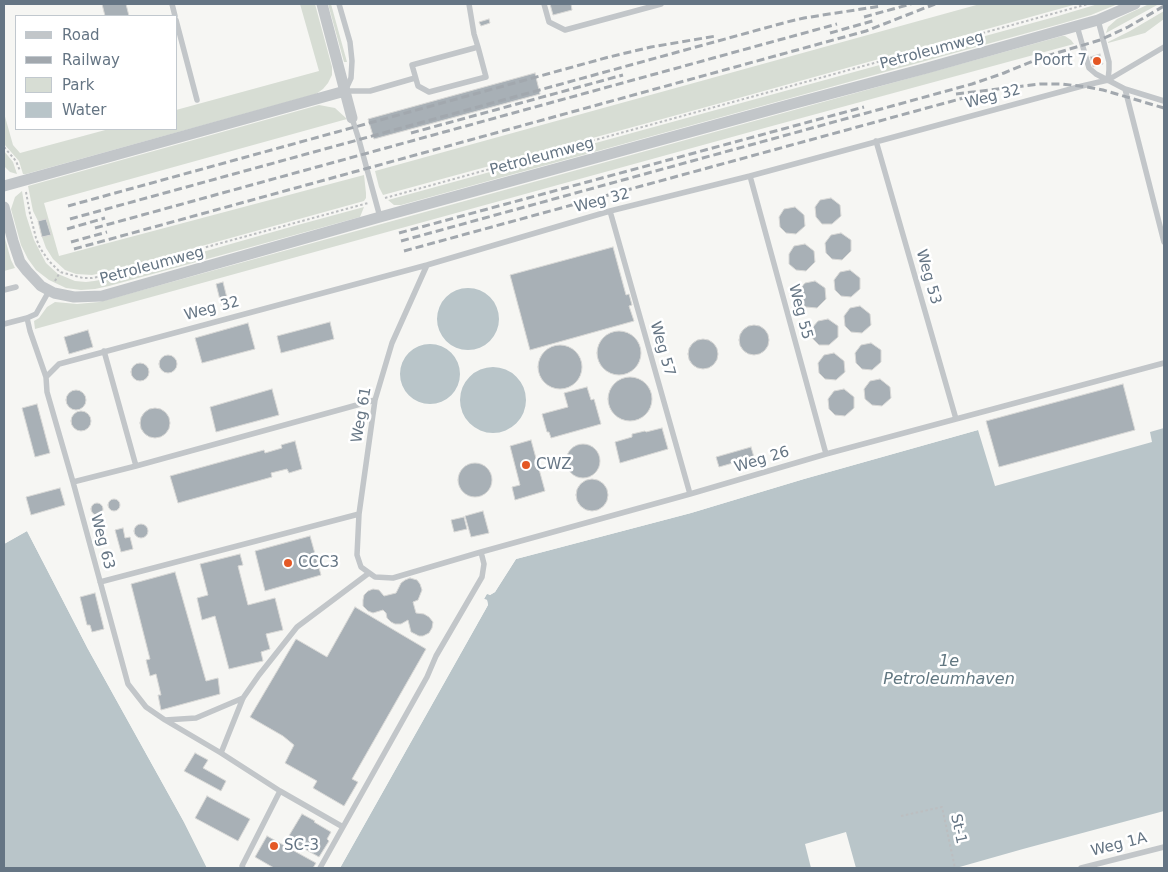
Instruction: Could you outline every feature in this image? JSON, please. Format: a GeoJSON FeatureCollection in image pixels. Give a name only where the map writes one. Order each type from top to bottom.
{"type":"FeatureCollection","features":[{"type":"Feature","properties":{"kind":"street"},"geometry":{"type":"LineString","coordinates":[[322,4],[352,118]]}},
{"type":"Feature","properties":{"kind":"street","name":"Petroleumweg"},"geometry":{"type":"LineString","coordinates":[[4,207],[20,262],[41,286],[49,291],[74,297],[102,296],[380,217],[1077,26],[1098,20],[1135,4]]}},
{"type":"Feature","properties":{"kind":"street"},"geometry":{"type":"LineString","coordinates":[[4,186],[346,91]]}},
{"type":"Feature","properties":{"kind":"lane"},"geometry":{"type":"LineString","coordinates":[[339,4],[350,42],[352,61],[351,78],[346,91],[370,91],[415,78]]}},
{"type":"Feature","properties":{"kind":"lane"},"geometry":{"type":"LineString","coordinates":[[469,4],[486,77],[429,92],[418,86],[412,65],[478,47]]}},
{"type":"Feature","properties":{"kind":"lane"},"geometry":{"type":"LineString","coordinates":[[544,4],[549,22],[565,30],[660,4]]}},
{"type":"Feature","properties":{"kind":"lane"},"geometry":{"type":"LineString","coordinates":[[1098,20],[1109,62],[1108,80]]}},
{"type":"Feature","properties":{"kind":"lane"},"geometry":{"type":"LineString","coordinates":[[178,26],[197,100]]}},
{"type":"Feature","properties":{"kind":"lane"},"geometry":{"type":"LineString","coordinates":[[1077,26],[1089,68],[1096,74],[1125,89],[1164,101]]}},
{"type":"Feature","properties":{"kind":"lane","name":"Weg 32"},"geometry":{"type":"LineString","coordinates":[[46,377],[59,364],[104,351],[427,265],[610,211],[750,176],[1108,80],[1164,47]]}},
{"type":"Feature","properties":{"kind":"lane"},"geometry":{"type":"LineString","coordinates":[[1125,89],[1164,240]]}},
{"type":"Feature","properties":{"kind":"lane"},"geometry":{"type":"LineString","coordinates":[[352,118],[360,140],[380,217]]}},
{"type":"Feature","properties":{"kind":"lane","name":"Weg 53"},"geometry":{"type":"LineString","coordinates":[[876,142],[956,419]]}},
{"type":"Feature","properties":{"kind":"lane","name":"Weg 55"},"geometry":{"type":"LineString","coordinates":[[750,176],[826,454]]}},
{"type":"Feature","properties":{"kind":"lane","name":"Weg 57"},"geometry":{"type":"LineString","coordinates":[[610,211],[690,494]]}},
{"type":"Feature","properties":{"kind":"lane","name":"Weg 61"},"geometry":{"type":"LineString","coordinates":[[369,573],[361,567],[357,555],[359,514],[375,400],[392,343],[427,265]]}},
{"type":"Feature","properties":{"kind":"lane"},"geometry":{"type":"LineString","coordinates":[[4,290],[16,287]]}},
{"type":"Feature","properties":{"kind":"lane"},"geometry":{"type":"LineString","coordinates":[[4,324],[36,314],[49,291]]}},
{"type":"Feature","properties":{"kind":"lane","name":"Weg 63"},"geometry":{"type":"LineString","coordinates":[[27,318],[46,377],[47,392],[128,684],[146,707],[165,720],[221,753],[280,792],[344,826]]}},
{"type":"Feature","properties":{"kind":"lane"},"geometry":{"type":"LineString","coordinates":[[104,351],[136,466]]}},
{"type":"Feature","properties":{"kind":"lane","name":"Weg 26"},"geometry":{"type":"LineString","coordinates":[[369,573],[375,577],[393,578],[826,454],[1164,363]]}},
{"type":"Feature","properties":{"kind":"lane"},"geometry":{"type":"LineString","coordinates":[[73,482],[375,400]]}},
{"type":"Feature","properties":{"kind":"lane"},"geometry":{"type":"LineString","coordinates":[[100,582],[359,514]]}},
{"type":"Feature","properties":{"kind":"lane"},"geometry":{"type":"LineString","coordinates":[[320,868],[436,656],[482,577],[484,564],[480,552]]}},
{"type":"Feature","properties":{"kind":"lane"},"geometry":{"type":"LineString","coordinates":[[221,753],[243,698],[298,627],[369,573]]}},
{"type":"Feature","properties":{"kind":"lane"},"geometry":{"type":"LineString","coordinates":[[165,720],[196,718],[243,698]]}},
{"type":"Feature","properties":{"kind":"lane"},"geometry":{"type":"LineString","coordinates":[[243,868],[242,866],[280,792]]}},
{"type":"Feature","properties":{"kind":"lane","name":"Weg 1A"},"geometry":{"type":"LineString","coordinates":[[1081,868],[1164,847]]}},
{"type":"Feature","properties":{"kind":"path","name":"Petroleumweg"},"geometry":{"type":"LineString","coordinates":[[4,147],[16,161],[40,248],[60,272],[83,278],[92,278],[118,273],[314,217],[1088,4]]}},
{"type":"Feature","properties":{"kind":"path","name":"St-1"},"geometry":{"type":"LineString","coordinates":[[902,816],[942,807],[955,868]]}},
{"type":"Feature","properties":{"kind":"green space"},"geometry":{"type":"Polygon","coordinates":[[[300,4],[315,4],[332,67],[332,75],[328,83],[316,94],[26,174],[23,174],[19,161],[4,144],[4,113],[13,145],[20,153],[105,130],[178,130],[178,109],[319,71],[300,4]]]}},
{"type":"Feature","properties":{"kind":"green space"},"geometry":{"type":"Polygon","coordinates":[[[328,4],[331,4],[347,62],[344,62],[328,4]]]}},
{"type":"Feature","properties":{"kind":"green space"},"geometry":{"type":"Polygon","coordinates":[[[980,4],[1077,4],[383,195],[379,187],[375,171],[980,4]]]}},
{"type":"Feature","properties":{"kind":"green space"},"geometry":{"type":"Polygon","coordinates":[[[1098,4],[1118,4],[1091,15],[1060,24],[401,205],[394,205],[388,200],[1058,16],[1098,4]]]}},
{"type":"Feature","properties":{"kind":"green space"},"geometry":{"type":"Polygon","coordinates":[[[1149,4],[1159,4],[1106,33],[1108,27],[1117,19],[1149,4]]]}},
{"type":"Feature","properties":{"kind":"green space"},"geometry":{"type":"Polygon","coordinates":[[[1164,11],[1164,19],[1145,33],[1108,43],[1108,42],[1164,11]]]}},
{"type":"Feature","properties":{"kind":"green space"},"geometry":{"type":"Polygon","coordinates":[[[1062,36],[1071,40],[1074,44],[35,329],[34,321],[39,318],[47,307],[55,302],[77,304],[99,302],[1062,36]]]}},
{"type":"Feature","properties":{"kind":"green space"},"geometry":{"type":"Polygon","coordinates":[[[319,105],[335,108],[347,119],[44,203],[59,256],[364,175],[366,198],[364,201],[92,275],[76,274],[65,270],[53,259],[46,248],[42,237],[50,235],[46,219],[38,221],[33,211],[28,186],[319,105]]]}},
{"type":"Feature","properties":{"kind":"green space"},"geometry":{"type":"Polygon","coordinates":[[[4,151],[13,162],[17,174],[10,172],[4,166],[4,151]]]}},
{"type":"Feature","properties":{"kind":"green space"},"geometry":{"type":"Polygon","coordinates":[[[22,191],[26,215],[34,240],[46,263],[58,274],[75,281],[86,282],[111,278],[364,207],[360,217],[109,286],[81,290],[66,288],[49,280],[36,270],[28,259],[21,245],[11,209],[15,197],[22,191]]]}},
{"type":"Feature","properties":{"kind":"green space"},"geometry":{"type":"Polygon","coordinates":[[[4,235],[15,268],[4,271],[4,235]]]}},
{"type":"Feature","properties":{"kind":"water"},"geometry":{"type":"Polygon","coordinates":[[[468,288],[480,290],[490,297],[497,307],[499,319],[497,331],[490,341],[480,348],[468,350],[456,348],[446,341],[439,331],[437,319],[439,307],[446,297],[456,290],[468,288]]]}},
{"type":"Feature","properties":{"kind":"water"},"geometry":{"type":"Polygon","coordinates":[[[424,344],[436,344],[452,352],[458,362],[460,374],[458,386],[452,396],[436,404],[424,404],[408,396],[400,380],[400,368],[408,352],[424,344]]]}},
{"type":"Feature","properties":{"kind":"water"},"geometry":{"type":"Polygon","coordinates":[[[486,367],[500,367],[512,372],[521,381],[526,393],[524,413],[517,424],[500,433],[486,433],[474,428],[465,419],[460,407],[460,393],[465,381],[474,372],[486,367]]]}},
{"type":"Feature","properties":{"kind":"water","name":"1e Petroleumhaven"},"geometry":{"type":"Polygon","coordinates":[[[1164,428],[1164,811],[956,868],[856,868],[846,832],[805,844],[811,868],[340,868],[488,605],[487,600],[484,599],[487,593],[490,595],[495,592],[516,559],[691,513],[978,430],[995,486],[1152,442],[1150,432],[1164,428]]]}},
{"type":"Feature","properties":{"kind":"water"},"geometry":{"type":"Polygon","coordinates":[[[27,531],[88,649],[184,822],[207,868],[4,868],[4,544],[27,531]]]}},
{"type":"Feature","properties":{"kind":"pier"},"geometry":{"type":"Polygon","coordinates":[[[978,428],[978,430],[691,513],[516,559],[495,592],[490,595],[487,594],[484,599],[487,600],[488,605],[340,868],[338,868],[485,605],[482,599],[486,591],[490,592],[493,590],[515,557],[690,510],[978,428]]]}},
{"type":"Feature","properties":{"kind":"pier"},"geometry":{"type":"Polygon","coordinates":[[[26,529],[29,530],[186,821],[209,868],[207,868],[184,822],[88,649],[27,531],[4,544],[4,541],[26,529]]]}},
{"type":"Feature","properties":{"kind":"building"},"geometry":{"type":"Polygon","coordinates":[[[102,4],[126,4],[129,15],[105,15],[102,4]]]}},
{"type":"Feature","properties":{"kind":"building"},"geometry":{"type":"Polygon","coordinates":[[[550,4],[571,4],[572,10],[553,15],[550,4]]]}},
{"type":"Feature","properties":{"kind":"building"},"geometry":{"type":"Polygon","coordinates":[[[489,19],[490,23],[481,26],[479,22],[489,19]]]}},
{"type":"Feature","properties":{"kind":"building","name":"Poort 7"},"geometry":{"type":"Polygon","coordinates":[[[1100,54],[1103,64],[1093,67],[1090,57],[1100,54]]]}},
{"type":"Feature","properties":{"kind":"building"},"geometry":{"type":"Polygon","coordinates":[[[535,73],[540,94],[374,139],[368,119],[535,73]]]}},
{"type":"Feature","properties":{"kind":"building"},"geometry":{"type":"Polygon","coordinates":[[[831,198],[840,205],[841,216],[832,224],[822,224],[816,217],[815,207],[820,200],[831,198]]]}},
{"type":"Feature","properties":{"kind":"building"},"geometry":{"type":"Polygon","coordinates":[[[795,207],[804,215],[805,226],[796,234],[786,233],[780,227],[779,217],[784,209],[795,207]]]}},
{"type":"Feature","properties":{"kind":"building"},"geometry":{"type":"Polygon","coordinates":[[[46,219],[51,235],[42,237],[38,221],[46,219]]]}},
{"type":"Feature","properties":{"kind":"building"},"geometry":{"type":"Polygon","coordinates":[[[841,233],[851,240],[851,251],[842,260],[832,259],[826,253],[825,243],[831,235],[841,233]]]}},
{"type":"Feature","properties":{"kind":"building"},"geometry":{"type":"Polygon","coordinates":[[[805,244],[814,251],[815,262],[806,271],[796,270],[789,264],[789,254],[794,246],[805,244]]]}},
{"type":"Feature","properties":{"kind":"building"},"geometry":{"type":"Polygon","coordinates":[[[613,247],[626,295],[629,294],[632,305],[629,306],[634,321],[530,350],[510,275],[613,247]]]}},
{"type":"Feature","properties":{"kind":"building"},"geometry":{"type":"Polygon","coordinates":[[[850,270],[860,278],[860,289],[851,297],[841,296],[835,290],[834,280],[840,272],[850,270]]]}},
{"type":"Feature","properties":{"kind":"building"},"geometry":{"type":"Polygon","coordinates":[[[815,281],[825,288],[826,299],[817,308],[806,307],[800,301],[799,290],[805,283],[815,281]]]}},
{"type":"Feature","properties":{"kind":"building"},"geometry":{"type":"Polygon","coordinates":[[[223,282],[229,306],[222,308],[216,284],[223,282]]]}},
{"type":"Feature","properties":{"kind":"building"},"geometry":{"type":"Polygon","coordinates":[[[860,306],[870,314],[871,325],[862,333],[851,332],[845,326],[844,316],[850,308],[860,306]]]}},
{"type":"Feature","properties":{"kind":"building"},"geometry":{"type":"Polygon","coordinates":[[[828,319],[838,326],[838,337],[829,345],[819,345],[813,339],[812,328],[818,321],[828,319]]]}},
{"type":"Feature","properties":{"kind":"building"},"geometry":{"type":"Polygon","coordinates":[[[330,322],[334,339],[281,353],[277,336],[330,322]]]}},
{"type":"Feature","properties":{"kind":"building"},"geometry":{"type":"Polygon","coordinates":[[[248,323],[255,349],[202,363],[195,338],[248,323]]]}},
{"type":"Feature","properties":{"kind":"building"},"geometry":{"type":"Polygon","coordinates":[[[754,325],[765,329],[769,340],[765,351],[754,355],[743,351],[739,340],[743,329],[754,325]]]}},
{"type":"Feature","properties":{"kind":"building"},"geometry":{"type":"Polygon","coordinates":[[[88,330],[93,347],[69,354],[64,337],[88,330]]]}},
{"type":"Feature","properties":{"kind":"building"},"geometry":{"type":"Polygon","coordinates":[[[619,331],[631,335],[637,341],[641,353],[637,365],[631,371],[619,375],[607,371],[601,365],[597,353],[601,341],[607,335],[619,331]]]}},
{"type":"Feature","properties":{"kind":"building"},"geometry":{"type":"Polygon","coordinates":[[[703,339],[714,343],[718,354],[714,365],[703,369],[692,365],[688,354],[692,343],[703,339]]]}},
{"type":"Feature","properties":{"kind":"building"},"geometry":{"type":"Polygon","coordinates":[[[871,343],[881,350],[881,362],[872,370],[862,369],[856,363],[855,353],[861,345],[871,343]]]}},
{"type":"Feature","properties":{"kind":"building"},"geometry":{"type":"Polygon","coordinates":[[[560,345],[572,349],[578,355],[582,367],[578,379],[572,385],[560,389],[548,385],[542,379],[538,367],[542,355],[548,349],[560,345]]]}},
{"type":"Feature","properties":{"kind":"building"},"geometry":{"type":"Polygon","coordinates":[[[834,353],[844,361],[845,372],[836,380],[825,379],[819,373],[818,363],[824,355],[834,353]]]}},
{"type":"Feature","properties":{"kind":"building"},"geometry":{"type":"Polygon","coordinates":[[[168,355],[174,358],[177,364],[174,370],[168,373],[162,370],[159,364],[162,358],[168,355]]]}},
{"type":"Feature","properties":{"kind":"building"},"geometry":{"type":"Polygon","coordinates":[[[140,363],[146,366],[149,372],[146,378],[140,381],[134,378],[131,372],[134,366],[140,363]]]}},
{"type":"Feature","properties":{"kind":"building"},"geometry":{"type":"Polygon","coordinates":[[[630,377],[642,381],[648,387],[652,399],[648,411],[642,417],[630,421],[618,417],[612,411],[608,399],[612,387],[618,381],[630,377]]]}},
{"type":"Feature","properties":{"kind":"building"},"geometry":{"type":"Polygon","coordinates":[[[880,379],[890,387],[891,398],[882,406],[872,405],[865,399],[864,389],[870,381],[880,379]]]}},
{"type":"Feature","properties":{"kind":"building"},"geometry":{"type":"Polygon","coordinates":[[[1123,384],[1135,430],[999,467],[986,421],[1123,384]]]}},
{"type":"Feature","properties":{"kind":"building"},"geometry":{"type":"Polygon","coordinates":[[[587,387],[591,400],[594,399],[601,424],[551,438],[549,432],[547,432],[542,414],[568,407],[564,393],[587,387]]]}},
{"type":"Feature","properties":{"kind":"building"},"geometry":{"type":"Polygon","coordinates":[[[272,389],[279,415],[216,432],[210,407],[272,389]]]}},
{"type":"Feature","properties":{"kind":"building"},"geometry":{"type":"Polygon","coordinates":[[[844,389],[854,397],[854,408],[845,416],[835,415],[829,409],[828,399],[834,391],[844,389]]]}},
{"type":"Feature","properties":{"kind":"building"},"geometry":{"type":"Polygon","coordinates":[[[76,390],[83,393],[86,400],[83,407],[76,410],[69,407],[66,400],[69,393],[76,390]]]}},
{"type":"Feature","properties":{"kind":"building"},"geometry":{"type":"Polygon","coordinates":[[[37,404],[50,453],[35,457],[22,408],[37,404]]]}},
{"type":"Feature","properties":{"kind":"building"},"geometry":{"type":"Polygon","coordinates":[[[155,408],[166,412],[170,423],[166,434],[155,438],[144,434],[140,423],[144,412],[155,408]]]}},
{"type":"Feature","properties":{"kind":"building"},"geometry":{"type":"Polygon","coordinates":[[[81,411],[88,414],[91,421],[88,428],[81,431],[74,428],[71,421],[74,414],[81,411]]]}},
{"type":"Feature","properties":{"kind":"building"},"geometry":{"type":"Polygon","coordinates":[[[662,428],[668,449],[620,463],[615,442],[632,437],[632,434],[662,428]]]}},
{"type":"Feature","properties":{"kind":"building","name":"CWZ"},"geometry":{"type":"Polygon","coordinates":[[[531,440],[545,491],[515,500],[512,487],[520,485],[510,446],[531,440]]]}},
{"type":"Feature","properties":{"kind":"building"},"geometry":{"type":"Polygon","coordinates":[[[295,441],[302,469],[289,473],[287,469],[271,473],[272,477],[178,503],[170,476],[264,450],[265,453],[282,448],[281,445],[295,441]]]}},
{"type":"Feature","properties":{"kind":"building"},"geometry":{"type":"Polygon","coordinates":[[[583,444],[590,445],[595,449],[599,454],[599,468],[595,473],[590,477],[583,478],[576,477],[571,473],[567,468],[566,461],[567,454],[571,449],[576,445],[583,444]]]}},
{"type":"Feature","properties":{"kind":"building"},"geometry":{"type":"Polygon","coordinates":[[[751,447],[754,457],[719,467],[716,457],[751,447]]]}},
{"type":"Feature","properties":{"kind":"building"},"geometry":{"type":"Polygon","coordinates":[[[475,463],[482,464],[487,468],[491,473],[491,487],[487,492],[482,496],[475,497],[468,496],[463,492],[459,487],[458,480],[459,473],[463,468],[468,464],[475,463]]]}},
{"type":"Feature","properties":{"kind":"building"},"geometry":{"type":"Polygon","coordinates":[[[592,479],[604,483],[608,495],[604,507],[592,511],[580,507],[576,495],[580,483],[592,479]]]}},
{"type":"Feature","properties":{"kind":"building"},"geometry":{"type":"Polygon","coordinates":[[[60,488],[65,505],[31,515],[26,497],[60,488]]]}},
{"type":"Feature","properties":{"kind":"building"},"geometry":{"type":"Polygon","coordinates":[[[112,499],[116,499],[120,505],[116,511],[112,511],[108,507],[108,503],[112,499]]]}},
{"type":"Feature","properties":{"kind":"building"},"geometry":{"type":"Polygon","coordinates":[[[97,503],[103,509],[97,515],[91,509],[97,503]]]}},
{"type":"Feature","properties":{"kind":"building"},"geometry":{"type":"Polygon","coordinates":[[[483,511],[489,533],[471,537],[465,516],[483,511]]]}},
{"type":"Feature","properties":{"kind":"building"},"geometry":{"type":"Polygon","coordinates":[[[464,517],[467,529],[454,532],[451,520],[464,517]]]}},
{"type":"Feature","properties":{"kind":"building"},"geometry":{"type":"Polygon","coordinates":[[[138,524],[144,524],[148,531],[144,538],[138,538],[134,534],[134,528],[138,524]]]}},
{"type":"Feature","properties":{"kind":"building"},"geometry":{"type":"Polygon","coordinates":[[[123,528],[125,538],[130,537],[133,549],[121,552],[115,530],[123,528]]]}},
{"type":"Feature","properties":{"kind":"building","name":"CCC3"},"geometry":{"type":"Polygon","coordinates":[[[310,536],[321,575],[265,591],[255,551],[310,536]]]}},
{"type":"Feature","properties":{"kind":"building"},"geometry":{"type":"Polygon","coordinates":[[[240,554],[243,565],[238,566],[248,605],[275,598],[283,630],[266,634],[270,649],[261,652],[263,661],[229,669],[215,616],[202,620],[197,598],[208,595],[200,564],[240,554]]]}},
{"type":"Feature","properties":{"kind":"building"},"geometry":{"type":"Polygon","coordinates":[[[175,572],[206,681],[218,678],[220,694],[161,710],[158,695],[161,695],[156,674],[150,676],[146,660],[150,659],[131,584],[175,572]]]}},
{"type":"Feature","properties":{"kind":"building"},"geometry":{"type":"Polygon","coordinates":[[[410,578],[417,580],[422,590],[418,600],[413,602],[416,613],[424,614],[433,622],[429,633],[423,636],[411,632],[408,620],[401,624],[395,624],[387,618],[383,610],[373,613],[363,606],[364,595],[368,591],[373,589],[379,590],[384,596],[396,593],[401,583],[410,578]]]}},
{"type":"Feature","properties":{"kind":"building"},"geometry":{"type":"Polygon","coordinates":[[[95,593],[104,629],[92,632],[90,625],[87,625],[80,597],[95,593]]]}},
{"type":"Feature","properties":{"kind":"building"},"geometry":{"type":"Polygon","coordinates":[[[355,607],[426,649],[352,779],[358,782],[344,806],[313,788],[317,781],[285,763],[294,745],[283,736],[250,717],[296,639],[327,657],[355,607]]]}},
{"type":"Feature","properties":{"kind":"building"},"geometry":{"type":"Polygon","coordinates":[[[195,753],[208,760],[203,768],[226,781],[221,791],[184,771],[195,753]]]}},
{"type":"Feature","properties":{"kind":"building"},"geometry":{"type":"Polygon","coordinates":[[[207,796],[250,819],[238,841],[195,818],[207,796]]]}},
{"type":"Feature","properties":{"kind":"building"},"geometry":{"type":"Polygon","coordinates":[[[302,814],[331,832],[327,839],[329,841],[319,857],[287,839],[302,814]]]}},
{"type":"Feature","properties":{"kind":"building","name":"SC-3"},"geometry":{"type":"Polygon","coordinates":[[[267,836],[316,863],[313,868],[274,868],[255,857],[267,836]]]}},
{"type":"Feature","properties":{"kind":"railway"},"geometry":{"type":"LineString","coordinates":[[864,17],[911,4]]}},
{"type":"Feature","properties":{"kind":"railway"},"geometry":{"type":"LineString","coordinates":[[74,249],[866,31],[935,4]]}},
{"type":"Feature","properties":{"kind":"railway"},"geometry":{"type":"LineString","coordinates":[[70,219],[787,22],[881,6]]}},
{"type":"Feature","properties":{"kind":"railway"},"geometry":{"type":"LineString","coordinates":[[401,241],[972,84],[1043,57],[1100,40],[1128,27],[1164,6]]}},
{"type":"Feature","properties":{"kind":"railway"},"geometry":{"type":"LineString","coordinates":[[830,33],[876,20]]}},
{"type":"Feature","properties":{"kind":"railway"},"geometry":{"type":"LineString","coordinates":[[95,228],[837,24]]}},
{"type":"Feature","properties":{"kind":"railway"},"geometry":{"type":"LineString","coordinates":[[68,206],[609,57],[651,47],[716,36]]}},
{"type":"Feature","properties":{"kind":"railway"},"geometry":{"type":"LineString","coordinates":[[411,133],[623,75]]}},
{"type":"Feature","properties":{"kind":"railway"},"geometry":{"type":"LineString","coordinates":[[956,94],[1040,84],[1062,84],[1103,90],[1164,108]]}},
{"type":"Feature","properties":{"kind":"railway"},"geometry":{"type":"LineString","coordinates":[[404,251],[967,97]]}},
{"type":"Feature","properties":{"kind":"railway"},"geometry":{"type":"LineString","coordinates":[[399,233],[864,107]]}},
{"type":"Feature","properties":{"kind":"railway"},"geometry":{"type":"LineString","coordinates":[[67,229],[105,218]]}},
{"type":"Feature","properties":{"kind":"railway"},"geometry":{"type":"LineString","coordinates":[[71,242],[107,232]]}},
{"type":"Feature","properties":{"kind":"place","name":"Poort 7"},"geometry":{"type":"Point","coordinates":[1097,61]}},
{"type":"Feature","properties":{"kind":"place","name":"CWZ"},"geometry":{"type":"Point","coordinates":[526,465]}},
{"type":"Feature","properties":{"kind":"place","name":"CCC3"},"geometry":{"type":"Point","coordinates":[288,563]}},
{"type":"Feature","properties":{"kind":"place","name":"SC-3"},"geometry":{"type":"Point","coordinates":[274,846]}}]}
